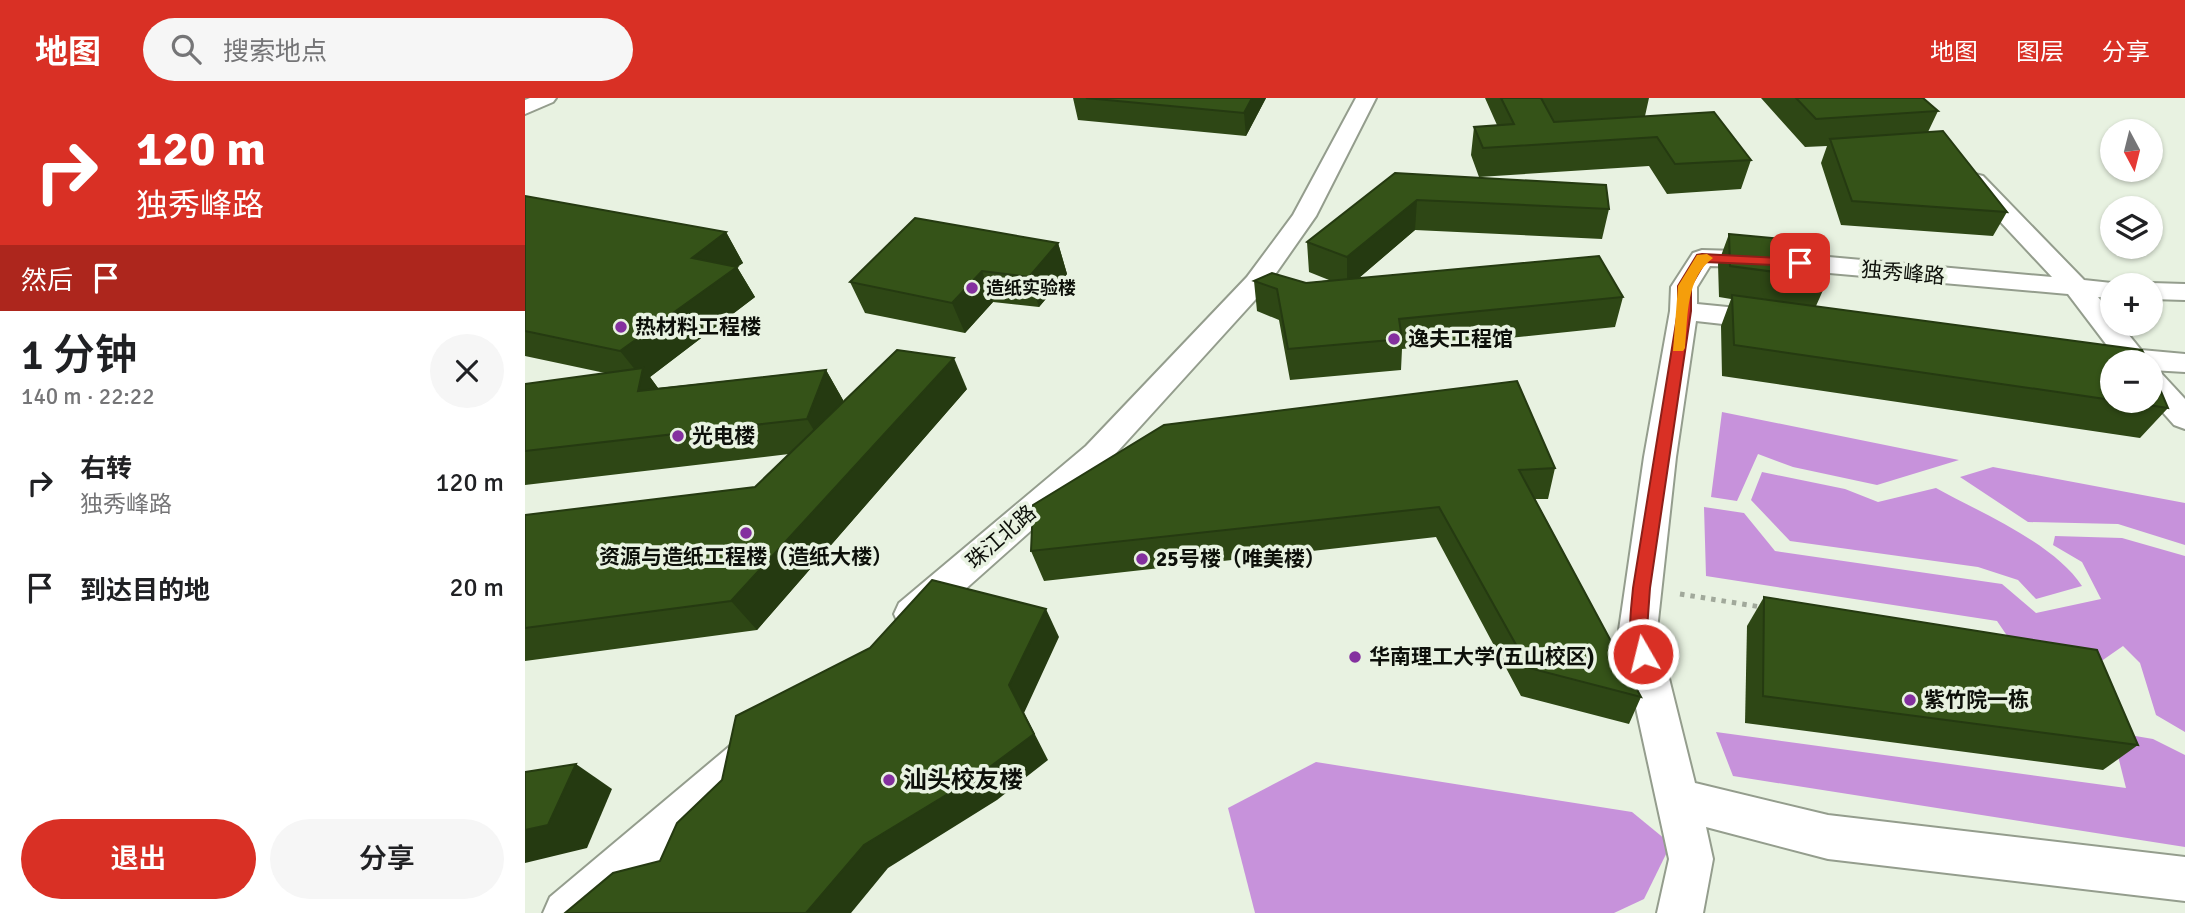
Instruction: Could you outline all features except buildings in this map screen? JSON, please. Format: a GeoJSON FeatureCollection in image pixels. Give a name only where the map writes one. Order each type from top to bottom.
{"type":"FeatureCollection","features":[{"type":"Feature","properties":{"kind":"street"},"geometry":{"type":"LineString","coordinates":[[525,108],[546,98]]}},
{"type":"Feature","properties":{"kind":"street","name":"珠江北路"},"geometry":{"type":"LineString","coordinates":[[887,635],[1097,454],[1256,283],[1304,216],[1366,98]]}},
{"type":"Feature","properties":{"kind":"street"},"geometry":{"type":"LineString","coordinates":[[1963,168],[2078,289],[2126,350]]}},
{"type":"Feature","properties":{"kind":"street","name":"独秀峰路"},"geometry":{"type":"LineString","coordinates":[[1680,913],[1691,859],[1638,630],[1641,588],[1684,311],[1684,286],[1702,258],[1773,260],[2100,290]]}},
{"type":"Feature","properties":{"kind":"street"},"geometry":{"type":"LineString","coordinates":[[2163,291],[2185,292]]}},
{"type":"Feature","properties":{"kind":"street"},"geometry":{"type":"LineString","coordinates":[[1684,311],[1793,323]]}},
{"type":"Feature","properties":{"kind":"street"},"geometry":{"type":"LineString","coordinates":[[2079,355],[2100,359]]}},
{"type":"Feature","properties":{"kind":"street"},"geometry":{"type":"LineString","coordinates":[[2163,365],[2185,363]]}},
{"type":"Feature","properties":{"kind":"street"},"geometry":{"type":"LineString","coordinates":[[2163,394],[2185,418]]}},
{"type":"Feature","properties":{"kind":"street"},"geometry":{"type":"LineString","coordinates":[[566,913],[784,724]]}},
{"type":"Feature","properties":{"kind":"street"},"geometry":{"type":"LineString","coordinates":[[1678,799],[1828,837],[2185,879]]}},
{"type":"Feature","properties":{"kind":"path"},"geometry":{"type":"LineString","coordinates":[[1641,588],[1763,608]]}},
{"type":"Feature","properties":{"kind":"shaded area"},"geometry":{"type":"Polygon","coordinates":[[[1722,412],[1959,460],[1877,485],[1793,467],[1758,454],[1737,501],[1711,497],[1722,412]]]}},
{"type":"Feature","properties":{"kind":"shaded area"},"geometry":{"type":"Polygon","coordinates":[[[1993,467],[2185,503],[2185,545],[2118,524],[2028,522],[1960,477],[1993,467]]]}},
{"type":"Feature","properties":{"kind":"shaded area"},"geometry":{"type":"Polygon","coordinates":[[[1762,472],[1845,489],[1878,502],[1936,488],[2035,543],[2070,570],[2082,586],[2036,599],[2018,580],[1978,567],[1790,541],[1751,500],[1762,472]]]}},
{"type":"Feature","properties":{"kind":"shaded area"},"geometry":{"type":"Polygon","coordinates":[[[1704,507],[1744,513],[1775,551],[2002,584],[2036,613],[2101,599],[2082,562],[2053,545],[2055,536],[2122,538],[2185,556],[2185,732],[2156,715],[2140,663],[2123,646],[2090,669],[2010,640],[1997,621],[1706,576],[1704,507]]]}},
{"type":"Feature","properties":{"kind":"shaded area"},"geometry":{"type":"Polygon","coordinates":[[[1716,732],[2126,788],[2112,732],[2153,739],[2185,755],[2185,847],[1733,776],[1716,732]]]}},
{"type":"Feature","properties":{"kind":"shaded area"},"geometry":{"type":"Polygon","coordinates":[[[1316,762],[1632,812],[1671,844],[1644,899],[1614,913],[1255,913],[1228,808],[1316,762]]]}},
{"type":"Feature","properties":{"kind":"slow traffic"},"geometry":{"type":"LineString","coordinates":[[1678,348],[1684,311],[1684,286],[1702,258],[1707,258]]}},
{"type":"Feature","properties":{"kind":"place","name":"造纸实验楼"},"geometry":{"type":"Point","coordinates":[972,288]}},
{"type":"Feature","properties":{"kind":"place","name":"热材料工程楼"},"geometry":{"type":"Point","coordinates":[621,327]}},
{"type":"Feature","properties":{"kind":"place","name":"逸夫工程馆"},"geometry":{"type":"Point","coordinates":[1394,339]}},
{"type":"Feature","properties":{"kind":"place","name":"光电楼"},"geometry":{"type":"Point","coordinates":[678,436]}},
{"type":"Feature","properties":{"kind":"place","name":"资源与造纸工程楼（造纸大楼）"},"geometry":{"type":"Point","coordinates":[746,533]}},
{"type":"Feature","properties":{"kind":"place","name":"25号楼（唯美楼）"},"geometry":{"type":"Point","coordinates":[1142,559]}},
{"type":"Feature","properties":{"kind":"place","name":"华南理工大学(五山校区)"},"geometry":{"type":"Point","coordinates":[1355,657]}},
{"type":"Feature","properties":{"kind":"place","name":"紫竹院一栋"},"geometry":{"type":"Point","coordinates":[1910,700]}},
{"type":"Feature","properties":{"kind":"place","name":"汕头校友楼"},"geometry":{"type":"Point","coordinates":[889,780]}},
{"type":"Feature","properties":{"kind":"route"},"geometry":{"type":"LineString","coordinates":[[1643,654],[1638,630],[1641,588],[1684,311],[1684,286],[1702,258],[1800,263]]}}]}
